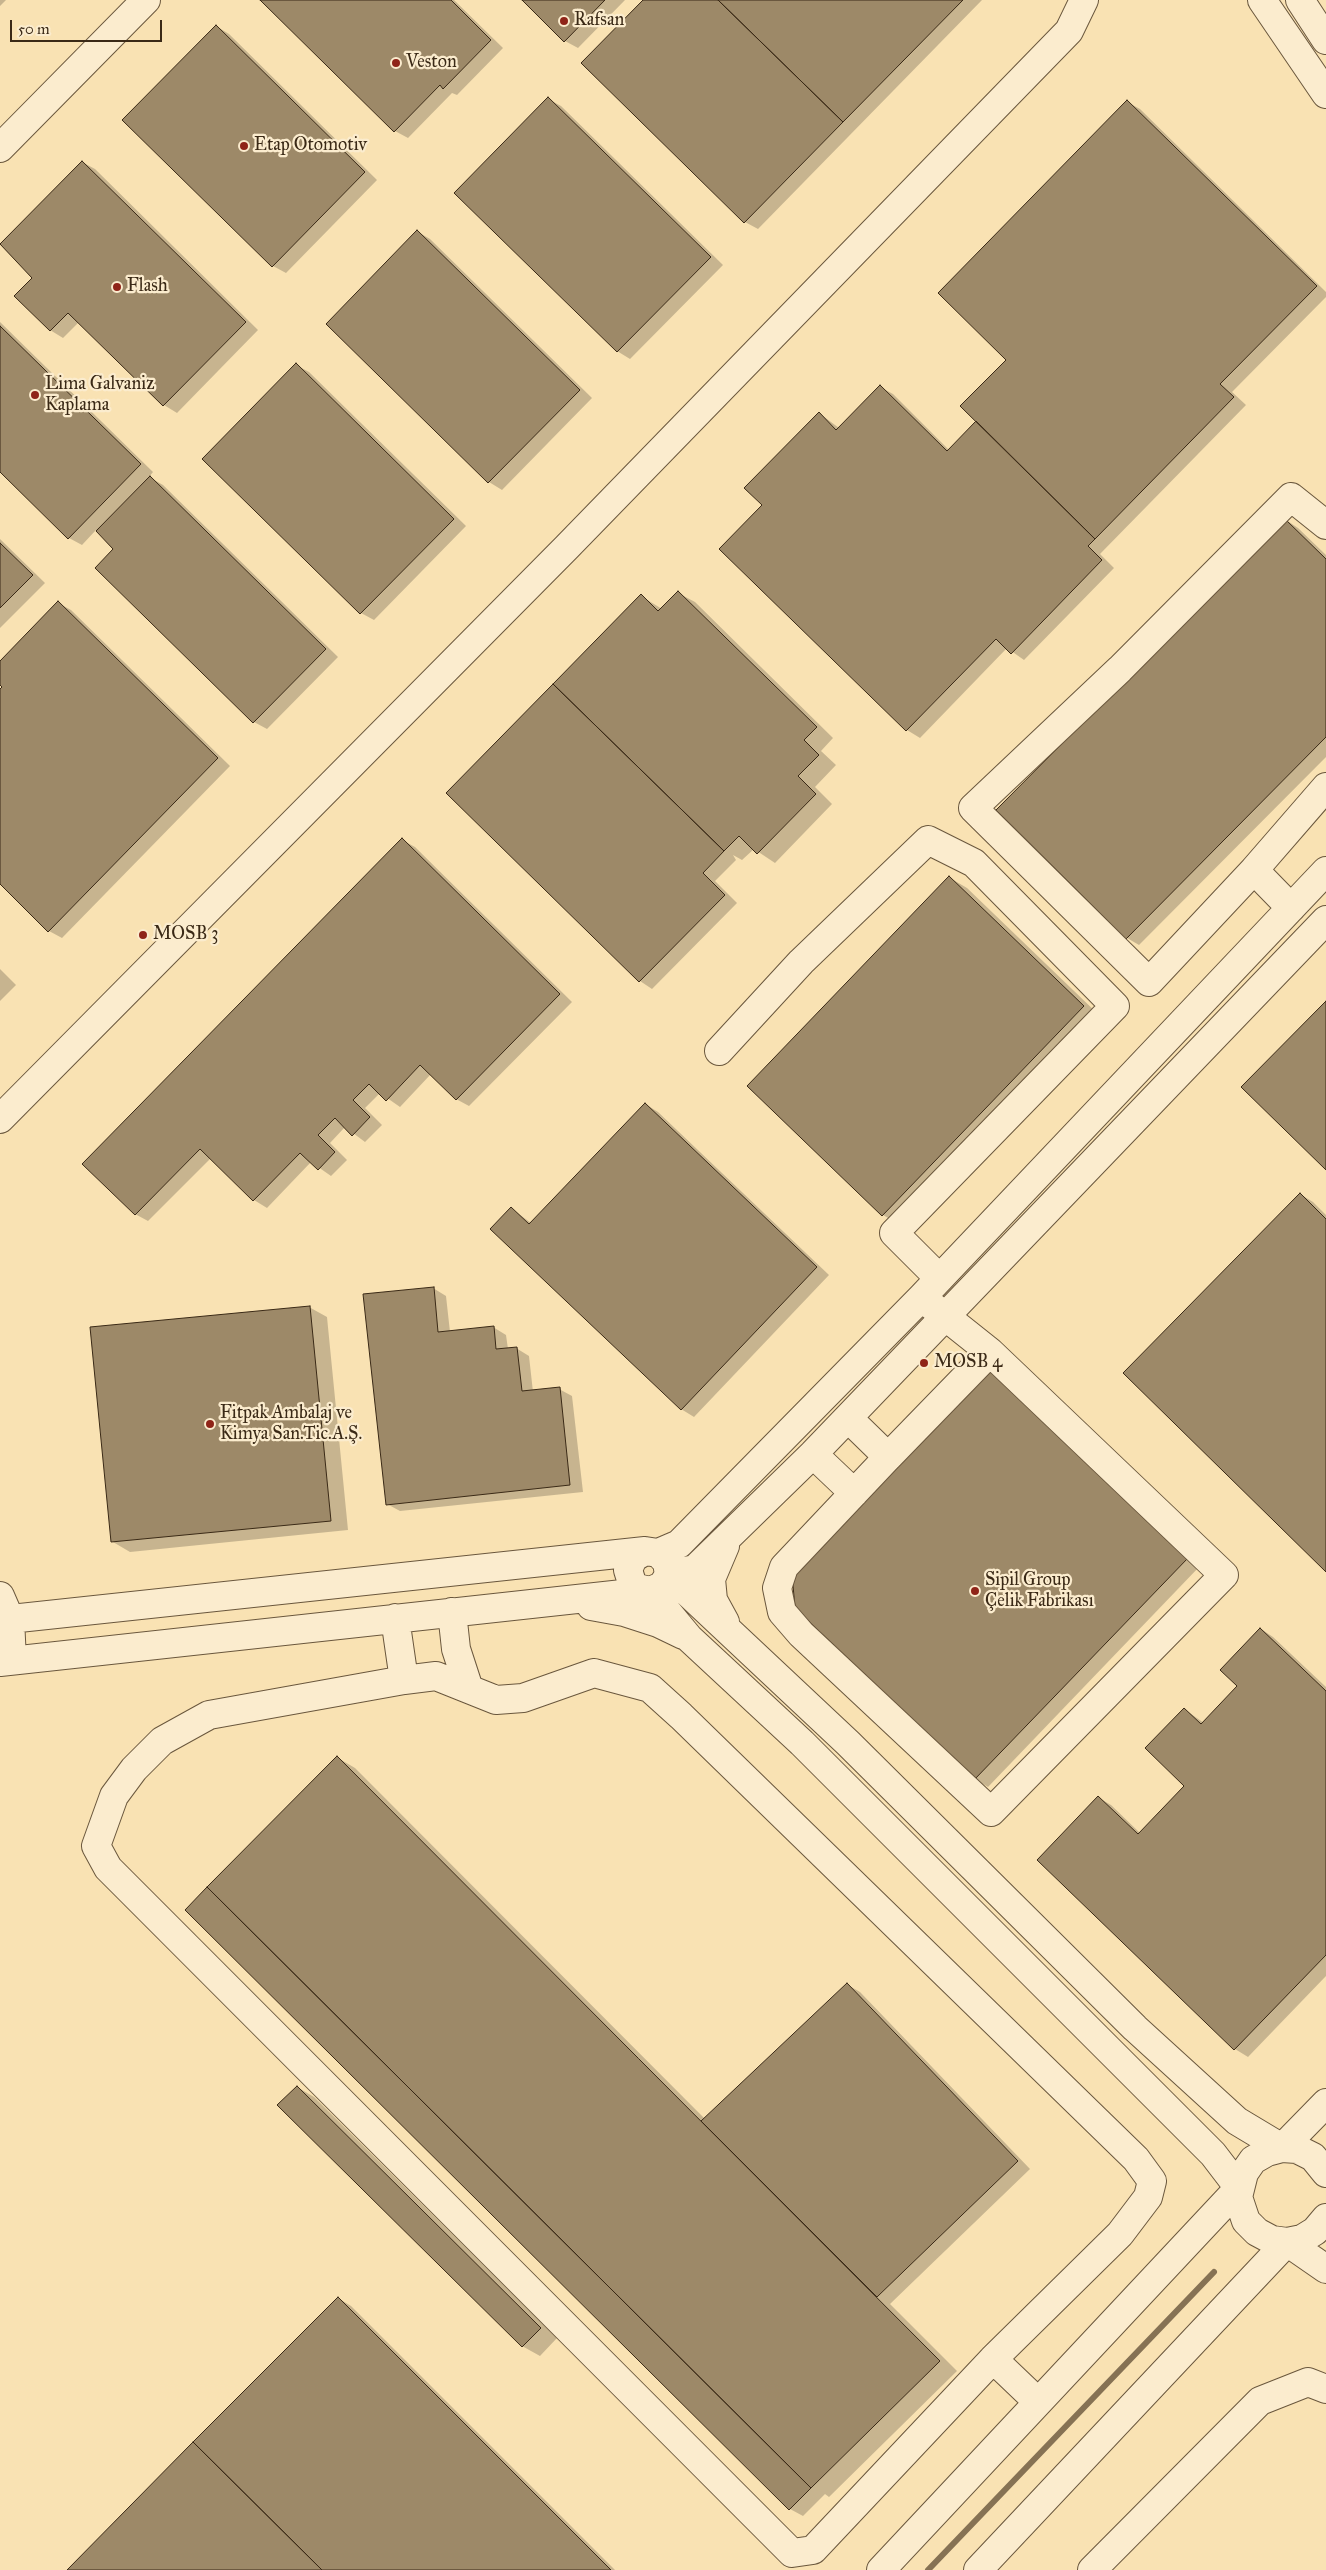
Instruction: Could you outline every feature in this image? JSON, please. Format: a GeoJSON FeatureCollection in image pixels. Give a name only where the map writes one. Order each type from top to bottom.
{"type":"FeatureCollection","features":[{"type":"Feature","properties":{"kind":"street"},"geometry":{"type":"LineString","coordinates":[[0,148],[146,0]]}},
{"type":"Feature","properties":{"kind":"street"},"geometry":{"type":"LineString","coordinates":[[0,1119],[566,548],[1069,31],[1084,0]]}},
{"type":"Feature","properties":{"kind":"street"},"geometry":{"type":"LineString","coordinates":[[1262,0],[1326,94]]}},
{"type":"Feature","properties":{"kind":"street"},"geometry":{"type":"LineString","coordinates":[[1287,38],[1316,18]]}},
{"type":"Feature","properties":{"kind":"street"},"geometry":{"type":"LineString","coordinates":[[1326,525],[1291,497],[1120,668],[973,808],[1149,982],[1254,870],[1326,787]]}},
{"type":"Feature","properties":{"kind":"street"},"geometry":{"type":"LineString","coordinates":[[719,1050],[801,962],[928,840],[974,863],[1115,1006],[894,1233],[931,1287],[944,1316],[990,1352],[1224,1575],[991,1812],[800,1634],[782,1612],[777,1588],[784,1567],[990,1352]]}},
{"type":"Feature","properties":{"kind":"street"},"geometry":{"type":"LineString","coordinates":[[1254,870],[1291,908]]}},
{"type":"Feature","properties":{"kind":"street"},"geometry":{"type":"LineString","coordinates":[[1326,871],[931,1287],[655,1567],[565,1601],[6,1661],[3,1612],[655,1567],[695,1568],[813,1454],[1326,920]]}},
{"type":"Feature","properties":{"kind":"street"},"geometry":{"type":"LineString","coordinates":[[848,1418],[888,1457]]}},
{"type":"Feature","properties":{"kind":"street"},"geometry":{"type":"LineString","coordinates":[[813,1454],[854,1493]]}},
{"type":"Feature","properties":{"kind":"street"},"geometry":{"type":"LineString","coordinates":[[728,1628],[713,1600],[711,1579],[732,1531]]}},
{"type":"Feature","properties":{"kind":"street"},"geometry":{"type":"LineString","coordinates":[[655,1567],[728,1628],[848,1742],[1135,2028],[1237,2121],[1282,2148],[1306,2152],[1322,2165],[1326,2173]]}},
{"type":"Feature","properties":{"kind":"street"},"geometry":{"type":"LineString","coordinates":[[655,1567],[689,1638]]}},
{"type":"Feature","properties":{"kind":"street"},"geometry":{"type":"LineString","coordinates":[[565,1601],[624,1612],[658,1623],[689,1638],[802,1743],[1213,2154],[1239,2188]]}},
{"type":"Feature","properties":{"kind":"street"},"geometry":{"type":"LineString","coordinates":[[452,1612],[456,1649],[469,1689]]}},
{"type":"Feature","properties":{"kind":"street"},"geometry":{"type":"LineString","coordinates":[[395,1618],[404,1680]]}},
{"type":"Feature","properties":{"kind":"street"},"geometry":{"type":"LineString","coordinates":[[594,1673],[650,1688],[696,1730],[1136,2159],[1152,2181],[1148,2197],[1120,2234],[993,2359],[813,2550],[792,2553],[108,1868],[96,1846],[114,1796],[134,1769],[162,1741],[209,1715],[404,1680],[436,1676],[496,1700],[523,1698],[594,1673]]}},
{"type":"Feature","properties":{"kind":"street"},"geometry":{"type":"LineString","coordinates":[[1326,2103],[1282,2148],[1266,2152],[1253,2160],[1244,2173],[1239,2188],[1239,2206],[1246,2221],[1272,2240],[1287,2242],[1302,2239],[1315,2231],[1326,2218]]}},
{"type":"Feature","properties":{"kind":"street"},"geometry":{"type":"LineString","coordinates":[[882,2570],[1239,2188]]}},
{"type":"Feature","properties":{"kind":"street"},"geometry":{"type":"LineString","coordinates":[[1287,2242],[1326,2269]]}},
{"type":"Feature","properties":{"kind":"street"},"geometry":{"type":"LineString","coordinates":[[978,2570],[1287,2242]]}},
{"type":"Feature","properties":{"kind":"street"},"geometry":{"type":"LineString","coordinates":[[993,2359],[1038,2402]]}},
{"type":"Feature","properties":{"kind":"street"},"geometry":{"type":"LineString","coordinates":[[1092,2570],[1260,2401],[1308,2382],[1326,2389]]}},
{"type":"Feature","properties":{"kind":"building","name":"Veston"},"geometry":{"type":"Polygon","coordinates":[[[260,0],[451,0],[491,40],[443,89],[440,85],[394,132],[260,0]]]}},
{"type":"Feature","properties":{"kind":"building","name":"Rafsan"},"geometry":{"type":"Polygon","coordinates":[[[522,0],[605,0],[564,42],[522,0]]]}},
{"type":"Feature","properties":{"kind":"building"},"geometry":{"type":"Polygon","coordinates":[[[643,0],[718,0],[843,122],[744,223],[581,63],[643,0]]]}},
{"type":"Feature","properties":{"kind":"building"},"geometry":{"type":"Polygon","coordinates":[[[718,0],[963,0],[843,122],[718,0]]]}},
{"type":"Feature","properties":{"kind":"building","name":"Etap Otomotiv"},"geometry":{"type":"Polygon","coordinates":[[[216,25],[365,172],[272,267],[122,120],[216,25]]]}},
{"type":"Feature","properties":{"kind":"building"},"geometry":{"type":"Polygon","coordinates":[[[548,97],[711,257],[617,352],[454,193],[548,97]]]}},
{"type":"Feature","properties":{"kind":"building"},"geometry":{"type":"Polygon","coordinates":[[[1127,100],[1317,286],[1220,384],[1234,397],[1095,539],[960,406],[1006,360],[938,293],[1127,100]]]}},
{"type":"Feature","properties":{"kind":"building","name":"Flash"},"geometry":{"type":"Polygon","coordinates":[[[82,161],[246,322],[163,406],[68,313],[50,331],[14,296],[32,278],[0,244],[82,161]]]}},
{"type":"Feature","properties":{"kind":"building"},"geometry":{"type":"Polygon","coordinates":[[[417,230],[580,390],[488,483],[326,324],[417,230]]]}},
{"type":"Feature","properties":{"kind":"building","name":"Lima Galvaniz Kaplama"},"geometry":{"type":"Polygon","coordinates":[[[0,326],[141,464],[68,539],[0,472],[0,326]]]}},
{"type":"Feature","properties":{"kind":"building"},"geometry":{"type":"Polygon","coordinates":[[[296,363],[454,519],[360,614],[202,459],[296,363]]]}},
{"type":"Feature","properties":{"kind":"building"},"geometry":{"type":"Polygon","coordinates":[[[880,385],[947,451],[976,421],[1095,539],[1088,546],[1102,560],[1011,654],[996,639],[906,731],[719,549],[762,505],[744,488],[819,412],[836,430],[880,385]]]}},
{"type":"Feature","properties":{"kind":"building"},"geometry":{"type":"Polygon","coordinates":[[[150,476],[326,649],[253,723],[95,568],[113,549],[96,531],[150,476]]]}},
{"type":"Feature","properties":{"kind":"building"},"geometry":{"type":"Polygon","coordinates":[[[1285,519],[1326,559],[1326,737],[1126,939],[996,810],[1285,519]]]}},
{"type":"Feature","properties":{"kind":"building"},"geometry":{"type":"Polygon","coordinates":[[[0,543],[33,575],[0,608],[0,543]]]}},
{"type":"Feature","properties":{"kind":"building"},"geometry":{"type":"Polygon","coordinates":[[[678,591],[817,727],[804,740],[819,755],[798,776],[816,794],[757,854],[739,836],[724,851],[553,684],[641,594],[658,611],[678,591]]]}},
{"type":"Feature","properties":{"kind":"building"},"geometry":{"type":"Polygon","coordinates":[[[58,601],[218,758],[48,932],[0,884],[0,689],[2,687],[0,685],[0,661],[58,601]]]}},
{"type":"Feature","properties":{"kind":"building"},"geometry":{"type":"Polygon","coordinates":[[[553,684],[724,851],[703,873],[725,895],[639,982],[446,793],[553,684]]]}},
{"type":"Feature","properties":{"kind":"building"},"geometry":{"type":"Polygon","coordinates":[[[402,838],[560,994],[456,1100],[420,1065],[386,1101],[369,1084],[353,1100],[370,1117],[352,1136],[335,1118],[318,1135],[335,1152],[318,1170],[300,1153],[253,1201],[200,1149],[135,1215],[82,1164],[402,838]]]}},
{"type":"Feature","properties":{"kind":"building"},"geometry":{"type":"Polygon","coordinates":[[[949,876],[1084,1006],[882,1216],[747,1086],[949,876]]]}},
{"type":"Feature","properties":{"kind":"building"},"geometry":{"type":"Polygon","coordinates":[[[1326,1001],[1326,1170],[1241,1087],[1326,1001]]]}},
{"type":"Feature","properties":{"kind":"building"},"geometry":{"type":"Polygon","coordinates":[[[645,1103],[817,1267],[681,1410],[490,1229],[511,1207],[529,1224],[645,1103]]]}},
{"type":"Feature","properties":{"kind":"building"},"geometry":{"type":"Polygon","coordinates":[[[1300,1193],[1326,1219],[1326,1572],[1123,1373],[1300,1193]]]}},
{"type":"Feature","properties":{"kind":"building"},"geometry":{"type":"Polygon","coordinates":[[[434,1287],[438,1332],[494,1326],[496,1349],[517,1347],[522,1391],[560,1387],[570,1485],[386,1505],[363,1294],[434,1287]]]}},
{"type":"Feature","properties":{"kind":"building","name":"Fitpak Ambalaj ve Kimya San.Tic.A.Ş."},"geometry":{"type":"Polygon","coordinates":[[[310,1306],[331,1521],[111,1542],[90,1327],[310,1306]]]}},
{"type":"Feature","properties":{"kind":"building","name":"Sipil Group Çelik Fabrikası"},"geometry":{"type":"Polygon","coordinates":[[[991,1368],[1188,1558],[974,1780],[795,1608],[792,1574],[991,1368]]]}},
{"type":"Feature","properties":{"kind":"building"},"geometry":{"type":"Polygon","coordinates":[[[1260,1628],[1326,1691],[1326,1955],[1234,2050],[1037,1860],[1098,1796],[1138,1834],[1184,1786],[1145,1748],[1184,1708],[1201,1724],[1237,1686],[1220,1670],[1260,1628]]]}},
{"type":"Feature","properties":{"kind":"building"},"geometry":{"type":"Polygon","coordinates":[[[337,1756],[940,2361],[811,2488],[207,1887],[337,1756]]]}},
{"type":"Feature","properties":{"kind":"building"},"geometry":{"type":"Polygon","coordinates":[[[207,1887],[811,2488],[789,2510],[185,1910],[207,1887]]]}},
{"type":"Feature","properties":{"kind":"building"},"geometry":{"type":"Polygon","coordinates":[[[847,1983],[1018,2161],[877,2297],[701,2121],[847,1983]]]}},
{"type":"Feature","properties":{"kind":"building"},"geometry":{"type":"Polygon","coordinates":[[[297,2086],[541,2328],[522,2347],[277,2105],[297,2086]]]}},
{"type":"Feature","properties":{"kind":"building"},"geometry":{"type":"Polygon","coordinates":[[[338,2297],[611,2570],[322,2570],[193,2442],[338,2297]]]}},
{"type":"Feature","properties":{"kind":"building"},"geometry":{"type":"Polygon","coordinates":[[[193,2442],[322,2570],[67,2570],[193,2442]]]}},
{"type":"Feature","properties":{"kind":"waterway"},"geometry":{"type":"LineString","coordinates":[[928,2570],[1214,2272]]}},
{"type":"Feature","properties":{"kind":"place","name":"Rafsan"},"geometry":{"type":"Point","coordinates":[564,21]}},
{"type":"Feature","properties":{"kind":"place","name":"Veston"},"geometry":{"type":"Point","coordinates":[396,63]}},
{"type":"Feature","properties":{"kind":"place","name":"Etap Otomotiv"},"geometry":{"type":"Point","coordinates":[244,146]}},
{"type":"Feature","properties":{"kind":"place","name":"Flash"},"geometry":{"type":"Point","coordinates":[117,287]}},
{"type":"Feature","properties":{"kind":"place","name":"Lima Galvaniz Kaplama"},"geometry":{"type":"Point","coordinates":[35,395]}},
{"type":"Feature","properties":{"kind":"place","name":"MOSB 3"},"geometry":{"type":"Point","coordinates":[143,935]}},
{"type":"Feature","properties":{"kind":"place","name":"MOSB 4"},"geometry":{"type":"Point","coordinates":[924,1363]}},
{"type":"Feature","properties":{"kind":"place","name":"Fitpak Ambalaj ve Kimya San.Tic.A.Ş."},"geometry":{"type":"Point","coordinates":[210,1424]}},
{"type":"Feature","properties":{"kind":"place","name":"Sipil Group Çelik Fabrikası"},"geometry":{"type":"Point","coordinates":[975,1591]}}]}
